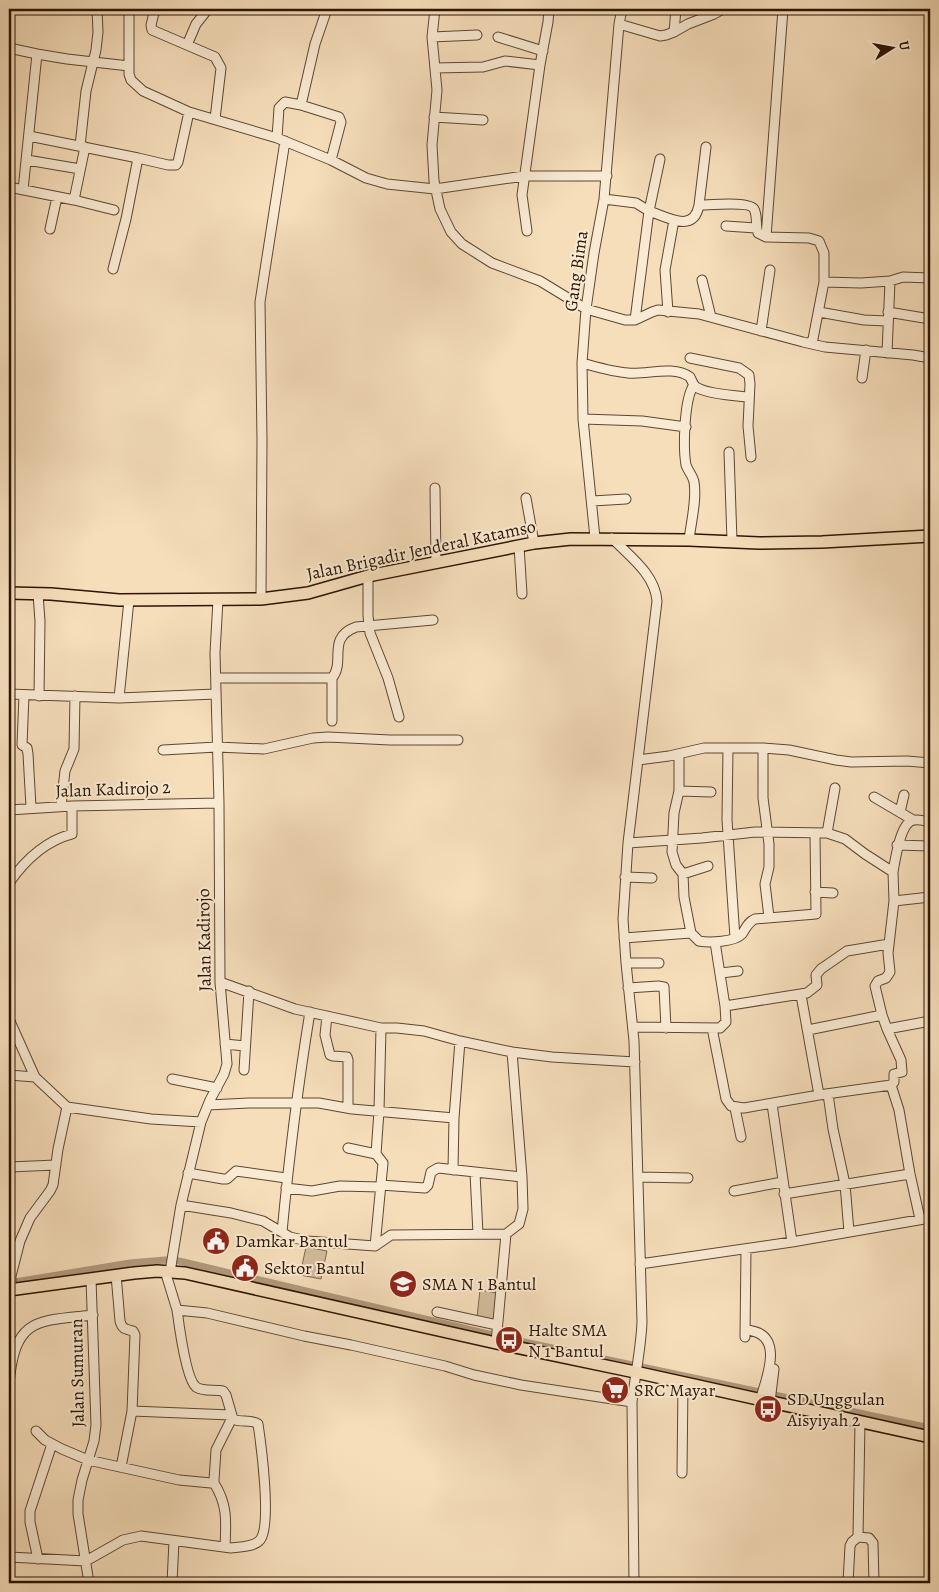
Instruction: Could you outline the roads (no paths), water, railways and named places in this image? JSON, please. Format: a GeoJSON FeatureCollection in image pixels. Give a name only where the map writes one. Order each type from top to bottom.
{"type":"FeatureCollection","features":[{"type":"Feature","properties":{"kind":"main road","name":"Jalan Brigadir Jenderal Katamso"},"geometry":{"type":"LineString","coordinates":[[9,593],[129,600],[262,599],[308,593],[368,576],[436,562],[534,543],[571,539],[612,538],[759,543],[822,542],[930,536]]}},
{"type":"Feature","properties":{"kind":"main road"},"geometry":{"type":"LineString","coordinates":[[10,1288],[169,1268],[497,1342],[635,1370],[683,1383],[767,1393],[860,1422],[930,1437]]}},
{"type":"Feature","properties":{"kind":"street"},"geometry":{"type":"LineString","coordinates":[[74,200],[80,169],[85,100],[98,32],[97,9]]}},
{"type":"Feature","properties":{"kind":"street"},"geometry":{"type":"LineString","coordinates":[[129,9],[129,74],[131,80],[139,88],[189,112],[281,140],[331,160],[375,181],[400,186],[435,189],[524,176],[607,176]]}},
{"type":"Feature","properties":{"kind":"street"},"geometry":{"type":"LineString","coordinates":[[155,9],[151,25],[152,30],[215,57],[221,68],[215,119]]}},
{"type":"Feature","properties":{"kind":"street"},"geometry":{"type":"LineString","coordinates":[[187,45],[196,24],[208,9]]}},
{"type":"Feature","properties":{"kind":"street"},"geometry":{"type":"LineString","coordinates":[[301,105],[315,44],[328,9]]}},
{"type":"Feature","properties":{"kind":"street"},"geometry":{"type":"LineString","coordinates":[[435,9],[432,37],[437,90],[432,154],[435,189],[442,216],[451,232],[462,244],[492,263],[540,281],[586,310],[624,320],[635,320],[658,310],[699,314],[825,347],[913,354],[930,358]]}},
{"type":"Feature","properties":{"kind":"street"},"geometry":{"type":"LineString","coordinates":[[527,231],[522,195],[549,9]]}},
{"type":"Feature","properties":{"kind":"street","name":"Gang Bima"},"geometry":{"type":"LineString","coordinates":[[595,538],[583,419],[582,363],[586,310],[607,176],[622,9]]}},
{"type":"Feature","properties":{"kind":"street"},"geometry":{"type":"LineString","coordinates":[[674,32],[676,9]]}},
{"type":"Feature","properties":{"kind":"street"},"geometry":{"type":"LineString","coordinates":[[620,24],[660,36],[674,32],[724,9]]}},
{"type":"Feature","properties":{"kind":"street"},"geometry":{"type":"LineString","coordinates":[[766,237],[783,9]]}},
{"type":"Feature","properties":{"kind":"street"},"geometry":{"type":"LineString","coordinates":[[432,37],[477,35]]}},
{"type":"Feature","properties":{"kind":"street"},"geometry":{"type":"LineString","coordinates":[[498,37],[543,51]]}},
{"type":"Feature","properties":{"kind":"street"},"geometry":{"type":"LineString","coordinates":[[9,48],[67,59],[129,66]]}},
{"type":"Feature","properties":{"kind":"street"},"geometry":{"type":"LineString","coordinates":[[23,190],[37,54]]}},
{"type":"Feature","properties":{"kind":"street"},"geometry":{"type":"LineString","coordinates":[[435,68],[483,67],[505,61],[540,65]]}},
{"type":"Feature","properties":{"kind":"street"},"geometry":{"type":"LineString","coordinates":[[262,599],[260,302],[281,140],[279,108],[284,102],[301,105],[339,117],[340,122],[331,160]]}},
{"type":"Feature","properties":{"kind":"street"},"geometry":{"type":"LineString","coordinates":[[29,136],[176,165],[189,112]]}},
{"type":"Feature","properties":{"kind":"street"},"geometry":{"type":"LineString","coordinates":[[434,116],[482,120]]}},
{"type":"Feature","properties":{"kind":"street"},"geometry":{"type":"LineString","coordinates":[[604,199],[636,204],[674,220],[684,222],[691,220],[697,215],[699,206],[706,147]]}},
{"type":"Feature","properties":{"kind":"street"},"geometry":{"type":"LineString","coordinates":[[113,269],[126,219],[138,158]]}},
{"type":"Feature","properties":{"kind":"street"},"geometry":{"type":"LineString","coordinates":[[27,160],[80,169]]}},
{"type":"Feature","properties":{"kind":"street"},"geometry":{"type":"LineString","coordinates":[[635,320],[649,211],[660,160]]}},
{"type":"Feature","properties":{"kind":"street"},"geometry":{"type":"LineString","coordinates":[[9,187],[114,210]]}},
{"type":"Feature","properties":{"kind":"street"},"geometry":{"type":"LineString","coordinates":[[50,229],[56,197]]}},
{"type":"Feature","properties":{"kind":"street"},"geometry":{"type":"LineString","coordinates":[[699,206],[751,206],[755,212],[758,234],[766,237],[809,238],[819,242],[824,253],[824,282],[812,344]]}},
{"type":"Feature","properties":{"kind":"street"},"geometry":{"type":"LineString","coordinates":[[668,312],[665,270],[674,220]]}},
{"type":"Feature","properties":{"kind":"street"},"geometry":{"type":"LineString","coordinates":[[726,226],[756,228]]}},
{"type":"Feature","properties":{"kind":"street"},"geometry":{"type":"LineString","coordinates":[[761,331],[770,270]]}},
{"type":"Feature","properties":{"kind":"street"},"geometry":{"type":"LineString","coordinates":[[824,282],[861,283],[890,281],[904,277],[930,278]]}},
{"type":"Feature","properties":{"kind":"street"},"geometry":{"type":"LineString","coordinates":[[702,280],[711,317]]}},
{"type":"Feature","properties":{"kind":"street"},"geometry":{"type":"LineString","coordinates":[[887,353],[890,281]]}},
{"type":"Feature","properties":{"kind":"street"},"geometry":{"type":"LineString","coordinates":[[819,312],[864,320],[888,316],[930,319]]}},
{"type":"Feature","properties":{"kind":"street"},"geometry":{"type":"LineString","coordinates":[[862,378],[866,350]]}},
{"type":"Feature","properties":{"kind":"street"},"geometry":{"type":"LineString","coordinates":[[690,358],[739,368],[747,373],[750,379],[748,426],[751,457]]}},
{"type":"Feature","properties":{"kind":"street"},"geometry":{"type":"LineString","coordinates":[[582,363],[623,373],[662,371],[683,374],[690,377],[698,389],[730,396],[748,397]]}},
{"type":"Feature","properties":{"kind":"street"},"geometry":{"type":"LineString","coordinates":[[689,540],[694,483],[686,466],[686,427],[687,401],[694,385]]}},
{"type":"Feature","properties":{"kind":"street"},"geometry":{"type":"LineString","coordinates":[[583,419],[642,421],[686,427]]}},
{"type":"Feature","properties":{"kind":"street"},"geometry":{"type":"LineString","coordinates":[[728,452],[732,541]]}},
{"type":"Feature","properties":{"kind":"street"},"geometry":{"type":"LineString","coordinates":[[435,488],[436,562]]}},
{"type":"Feature","properties":{"kind":"street"},"geometry":{"type":"LineString","coordinates":[[526,498],[534,543]]}},
{"type":"Feature","properties":{"kind":"street"},"geometry":{"type":"LineString","coordinates":[[592,501],[626,499]]}},
{"type":"Feature","properties":{"kind":"street"},"geometry":{"type":"LineString","coordinates":[[612,538],[650,578],[657,594],[657,609],[628,843],[623,904],[624,938],[635,1062],[642,1322],[632,1402],[634,1583]]}},
{"type":"Feature","properties":{"kind":"street"},"geometry":{"type":"LineString","coordinates":[[520,546],[522,594]]}},
{"type":"Feature","properties":{"kind":"street"},"geometry":{"type":"LineString","coordinates":[[368,576],[368,626],[388,678],[399,717]]}},
{"type":"Feature","properties":{"kind":"street"},"geometry":{"type":"LineString","coordinates":[[38,594],[40,621],[39,696]]}},
{"type":"Feature","properties":{"kind":"street"},"geometry":{"type":"LineString","coordinates":[[119,698],[129,600]]}},
{"type":"Feature","properties":{"kind":"street","name":"Jalan Kadirojo"},"geometry":{"type":"LineString","coordinates":[[169,1268],[188,1173],[201,1122],[226,1069],[220,982],[219,803],[215,646],[218,600]]}},
{"type":"Feature","properties":{"kind":"street"},"geometry":{"type":"LineString","coordinates":[[332,721],[332,678],[336,672],[341,637],[350,629],[433,620]]}},
{"type":"Feature","properties":{"kind":"street"},"geometry":{"type":"LineString","coordinates":[[216,678],[332,678]]}},
{"type":"Feature","properties":{"kind":"street"},"geometry":{"type":"LineString","coordinates":[[9,694],[119,698],[216,694]]}},
{"type":"Feature","properties":{"kind":"street"},"geometry":{"type":"LineString","coordinates":[[24,695],[22,745],[27,748],[28,754],[31,807]]}},
{"type":"Feature","properties":{"kind":"street"},"geometry":{"type":"LineString","coordinates":[[61,806],[65,771],[74,749],[75,696]]}},
{"type":"Feature","properties":{"kind":"street"},"geometry":{"type":"LineString","coordinates":[[163,750],[217,747],[264,749],[313,738],[328,737],[390,740],[458,740]]}},
{"type":"Feature","properties":{"kind":"street"},"geometry":{"type":"LineString","coordinates":[[638,760],[704,748],[762,748],[789,750],[851,762],[908,761],[930,763]]}},
{"type":"Feature","properties":{"kind":"street"},"geometry":{"type":"LineString","coordinates":[[728,748],[727,820],[735,938]]}},
{"type":"Feature","properties":{"kind":"street"},"geometry":{"type":"LineString","coordinates":[[762,748],[769,867],[765,884],[768,917]]}},
{"type":"Feature","properties":{"kind":"street"},"geometry":{"type":"LineString","coordinates":[[679,754],[679,791],[674,812],[672,852],[674,861],[683,874],[684,897],[691,933],[699,941],[715,942],[735,938],[742,934],[752,920],[768,917],[815,915],[815,832]]}},
{"type":"Feature","properties":{"kind":"street"},"geometry":{"type":"LineString","coordinates":[[827,833],[835,788]]}},
{"type":"Feature","properties":{"kind":"street"},"geometry":{"type":"LineString","coordinates":[[679,791],[710,792]]}},
{"type":"Feature","properties":{"kind":"street"},"geometry":{"type":"LineString","coordinates":[[900,812],[904,795]]}},
{"type":"Feature","properties":{"kind":"street"},"geometry":{"type":"LineString","coordinates":[[874,797],[913,820],[930,822]]}},
{"type":"Feature","properties":{"kind":"street","name":"Jalan Kadirojo 2"},"geometry":{"type":"LineString","coordinates":[[9,810],[31,807],[219,803]]}},
{"type":"Feature","properties":{"kind":"street"},"geometry":{"type":"LineString","coordinates":[[9,883],[27,860],[46,845],[72,834],[72,806]]}},
{"type":"Feature","properties":{"kind":"street"},"geometry":{"type":"LineString","coordinates":[[891,1085],[894,1082],[894,1074],[901,1072],[902,1068],[898,1051],[882,1015],[875,986],[878,980],[886,978],[890,972],[888,953],[894,901],[893,872],[897,845],[908,823],[913,820]]}},
{"type":"Feature","properties":{"kind":"street"},"geometry":{"type":"LineString","coordinates":[[628,843],[755,832],[827,833],[845,838],[893,872]]}},
{"type":"Feature","properties":{"kind":"street"},"geometry":{"type":"LineString","coordinates":[[897,845],[930,846]]}},
{"type":"Feature","properties":{"kind":"street"},"geometry":{"type":"LineString","coordinates":[[683,874],[708,866]]}},
{"type":"Feature","properties":{"kind":"street"},"geometry":{"type":"LineString","coordinates":[[625,877],[652,878]]}},
{"type":"Feature","properties":{"kind":"street"},"geometry":{"type":"LineString","coordinates":[[815,892],[833,893]]}},
{"type":"Feature","properties":{"kind":"street"},"geometry":{"type":"LineString","coordinates":[[894,901],[930,897]]}},
{"type":"Feature","properties":{"kind":"street"},"geometry":{"type":"LineString","coordinates":[[624,938],[691,933]]}},
{"type":"Feature","properties":{"kind":"street"},"geometry":{"type":"LineString","coordinates":[[633,1027],[722,1027],[726,1022],[725,1006],[715,942]]}},
{"type":"Feature","properties":{"kind":"street"},"geometry":{"type":"LineString","coordinates":[[725,1006],[801,994],[816,987],[818,983],[816,975],[821,969],[847,951],[889,944]]}},
{"type":"Feature","properties":{"kind":"street"},"geometry":{"type":"LineString","coordinates":[[626,963],[659,963]]}},
{"type":"Feature","properties":{"kind":"street"},"geometry":{"type":"LineString","coordinates":[[721,973],[738,971]]}},
{"type":"Feature","properties":{"kind":"street"},"geometry":{"type":"LineString","coordinates":[[220,982],[289,1007],[381,1028],[424,1031],[460,1042],[512,1052],[552,1057],[635,1062]]}},
{"type":"Feature","properties":{"kind":"street"},"geometry":{"type":"LineString","coordinates":[[628,988],[664,987],[666,1028]]}},
{"type":"Feature","properties":{"kind":"street"},"geometry":{"type":"LineString","coordinates":[[244,1070],[248,991]]}},
{"type":"Feature","properties":{"kind":"street"},"geometry":{"type":"LineString","coordinates":[[801,994],[808,1030],[832,1120],[845,1184],[849,1232]]}},
{"type":"Feature","properties":{"kind":"street"},"geometry":{"type":"LineString","coordinates":[[282,1232],[286,1178],[310,1012]]}},
{"type":"Feature","properties":{"kind":"street"},"geometry":{"type":"LineString","coordinates":[[808,1030],[882,1015]]}},
{"type":"Feature","properties":{"kind":"street"},"geometry":{"type":"LineString","coordinates":[[327,1016],[325,1035],[330,1055],[347,1057],[348,1060],[348,1108]]}},
{"type":"Feature","properties":{"kind":"street"},"geometry":{"type":"LineString","coordinates":[[9,1019],[35,1077],[67,1107],[151,1119],[201,1122]]}},
{"type":"Feature","properties":{"kind":"street"},"geometry":{"type":"LineString","coordinates":[[887,1029],[930,1021]]}},
{"type":"Feature","properties":{"kind":"street"},"geometry":{"type":"LineString","coordinates":[[376,1154],[381,1028]]}},
{"type":"Feature","properties":{"kind":"street"},"geometry":{"type":"LineString","coordinates":[[712,1028],[726,1099],[729,1105],[734,1108],[749,1108],[824,1094],[891,1085]]}},
{"type":"Feature","properties":{"kind":"street"},"geometry":{"type":"LineString","coordinates":[[453,1170],[454,1118],[460,1042]]}},
{"type":"Feature","properties":{"kind":"street"},"geometry":{"type":"LineString","coordinates":[[225,1044],[245,1046]]}},
{"type":"Feature","properties":{"kind":"street"},"geometry":{"type":"LineString","coordinates":[[182,1205],[257,1219],[290,1237],[307,1241],[375,1246],[391,1235],[506,1234],[516,1226],[522,1216],[522,1177],[512,1052]]}},
{"type":"Feature","properties":{"kind":"street"},"geometry":{"type":"LineString","coordinates":[[9,1075],[35,1077]]}},
{"type":"Feature","properties":{"kind":"street"},"geometry":{"type":"LineString","coordinates":[[172,1079],[217,1088]]}},
{"type":"Feature","properties":{"kind":"street"},"geometry":{"type":"LineString","coordinates":[[891,1085],[897,1102],[920,1219]]}},
{"type":"Feature","properties":{"kind":"street"},"geometry":{"type":"LineString","coordinates":[[208,1105],[249,1103],[319,1104],[454,1118]]}},
{"type":"Feature","properties":{"kind":"street"},"geometry":{"type":"LineString","coordinates":[[772,1104],[792,1242]]}},
{"type":"Feature","properties":{"kind":"street"},"geometry":{"type":"LineString","coordinates":[[10,1288],[20,1240],[30,1218],[50,1192],[53,1184],[67,1107]]}},
{"type":"Feature","properties":{"kind":"street"},"geometry":{"type":"LineString","coordinates":[[734,1108],[741,1137]]}},
{"type":"Feature","properties":{"kind":"street"},"geometry":{"type":"LineString","coordinates":[[348,1148],[376,1154],[383,1163],[375,1246]]}},
{"type":"Feature","properties":{"kind":"street"},"geometry":{"type":"LineString","coordinates":[[9,1166],[56,1165]]}},
{"type":"Feature","properties":{"kind":"street"},"geometry":{"type":"LineString","coordinates":[[286,1188],[316,1191],[340,1186],[426,1188],[430,1174],[438,1168],[522,1177]]}},
{"type":"Feature","properties":{"kind":"street"},"geometry":{"type":"LineString","coordinates":[[188,1173],[227,1179],[236,1171],[286,1178]]}},
{"type":"Feature","properties":{"kind":"street"},"geometry":{"type":"LineString","coordinates":[[474,1173],[478,1234]]}},
{"type":"Feature","properties":{"kind":"street"},"geometry":{"type":"LineString","coordinates":[[784,1194],[910,1174]]}},
{"type":"Feature","properties":{"kind":"street"},"geometry":{"type":"LineString","coordinates":[[638,1177],[688,1178]]}},
{"type":"Feature","properties":{"kind":"street"},"geometry":{"type":"LineString","coordinates":[[734,1191],[782,1182]]}},
{"type":"Feature","properties":{"kind":"street"},"geometry":{"type":"LineString","coordinates":[[640,1264],[792,1242],[930,1218]]}},
{"type":"Feature","properties":{"kind":"street"},"geometry":{"type":"LineString","coordinates":[[497,1342],[506,1234]]}},
{"type":"Feature","properties":{"kind":"street"},"geometry":{"type":"LineString","coordinates":[[746,1249],[745,1334],[752,1330],[762,1334],[770,1347],[767,1393]]}},
{"type":"Feature","properties":{"kind":"street"},"geometry":{"type":"LineString","coordinates":[[9,1557],[86,1561],[123,1540],[135,1537],[226,1547],[244,1547],[260,1540],[263,1535],[265,1511],[258,1424],[235,1421],[231,1416],[224,1392],[221,1390],[202,1389],[192,1383],[186,1364],[169,1268]]}},
{"type":"Feature","properties":{"kind":"street"},"geometry":{"type":"LineString","coordinates":[[116,1275],[120,1321],[122,1327],[133,1331],[136,1335],[132,1410],[121,1468]]}},
{"type":"Feature","properties":{"kind":"street","name":"Jalan Sumuran"},"geometry":{"type":"LineString","coordinates":[[89,1583],[78,1514],[78,1500],[94,1441],[96,1424],[91,1279]]}},
{"type":"Feature","properties":{"kind":"street"},"geometry":{"type":"LineString","coordinates":[[177,1310],[207,1313],[445,1366],[474,1375],[520,1385],[632,1402]]}},
{"type":"Feature","properties":{"kind":"street"},"geometry":{"type":"LineString","coordinates":[[437,1312],[497,1327]]}},
{"type":"Feature","properties":{"kind":"street"},"geometry":{"type":"LineString","coordinates":[[9,1384],[10,1366],[15,1348],[21,1337],[31,1327],[42,1321],[93,1315]]}},
{"type":"Feature","properties":{"kind":"street"},"geometry":{"type":"LineString","coordinates":[[767,1393],[774,1369]]}},
{"type":"Feature","properties":{"kind":"street"},"geometry":{"type":"LineString","coordinates":[[682,1473],[683,1383]]}},
{"type":"Feature","properties":{"kind":"street"},"geometry":{"type":"LineString","coordinates":[[132,1410],[231,1416]]}},
{"type":"Feature","properties":{"kind":"street"},"geometry":{"type":"LineString","coordinates":[[226,1547],[225,1506],[220,1492],[214,1483],[216,1450],[231,1416]]}},
{"type":"Feature","properties":{"kind":"street"},"geometry":{"type":"LineString","coordinates":[[858,1538],[860,1422]]}},
{"type":"Feature","properties":{"kind":"street"},"geometry":{"type":"LineString","coordinates":[[36,1431],[52,1444],[88,1460],[179,1480],[214,1483]]}},
{"type":"Feature","properties":{"kind":"street"},"geometry":{"type":"LineString","coordinates":[[38,1559],[30,1522],[30,1511],[52,1444]]}},
{"type":"Feature","properties":{"kind":"street"},"geometry":{"type":"LineString","coordinates":[[848,1583],[850,1546],[858,1538],[869,1538],[873,1543],[874,1583]]}},
{"type":"Feature","properties":{"kind":"street"},"geometry":{"type":"LineString","coordinates":[[172,1583],[174,1541]]}},
{"type":"Feature","properties":{"kind":"waterway"},"geometry":{"type":"LineString","coordinates":[[9,1283],[130,1263],[165,1260],[179,1261],[501,1337],[930,1428]]}},
{"type":"Feature","properties":{"kind":"place","name":"Damkar Bantul"},"geometry":{"type":"Point","coordinates":[216,1241]}},
{"type":"Feature","properties":{"kind":"place","name":"Sektor Bantul"},"geometry":{"type":"Point","coordinates":[245,1268]}},
{"type":"Feature","properties":{"kind":"place","name":"SMA N 1 Bantul"},"geometry":{"type":"Point","coordinates":[403,1284]}},
{"type":"Feature","properties":{"kind":"place","name":"Halte SMA N 1 Bantul"},"geometry":{"type":"Point","coordinates":[509,1340]}},
{"type":"Feature","properties":{"kind":"place","name":"SRC Mayar"},"geometry":{"type":"Point","coordinates":[615,1390]}},
{"type":"Feature","properties":{"kind":"place","name":"SD Unggulan Aisyiyah 2"},"geometry":{"type":"Point","coordinates":[768,1409]}}]}
